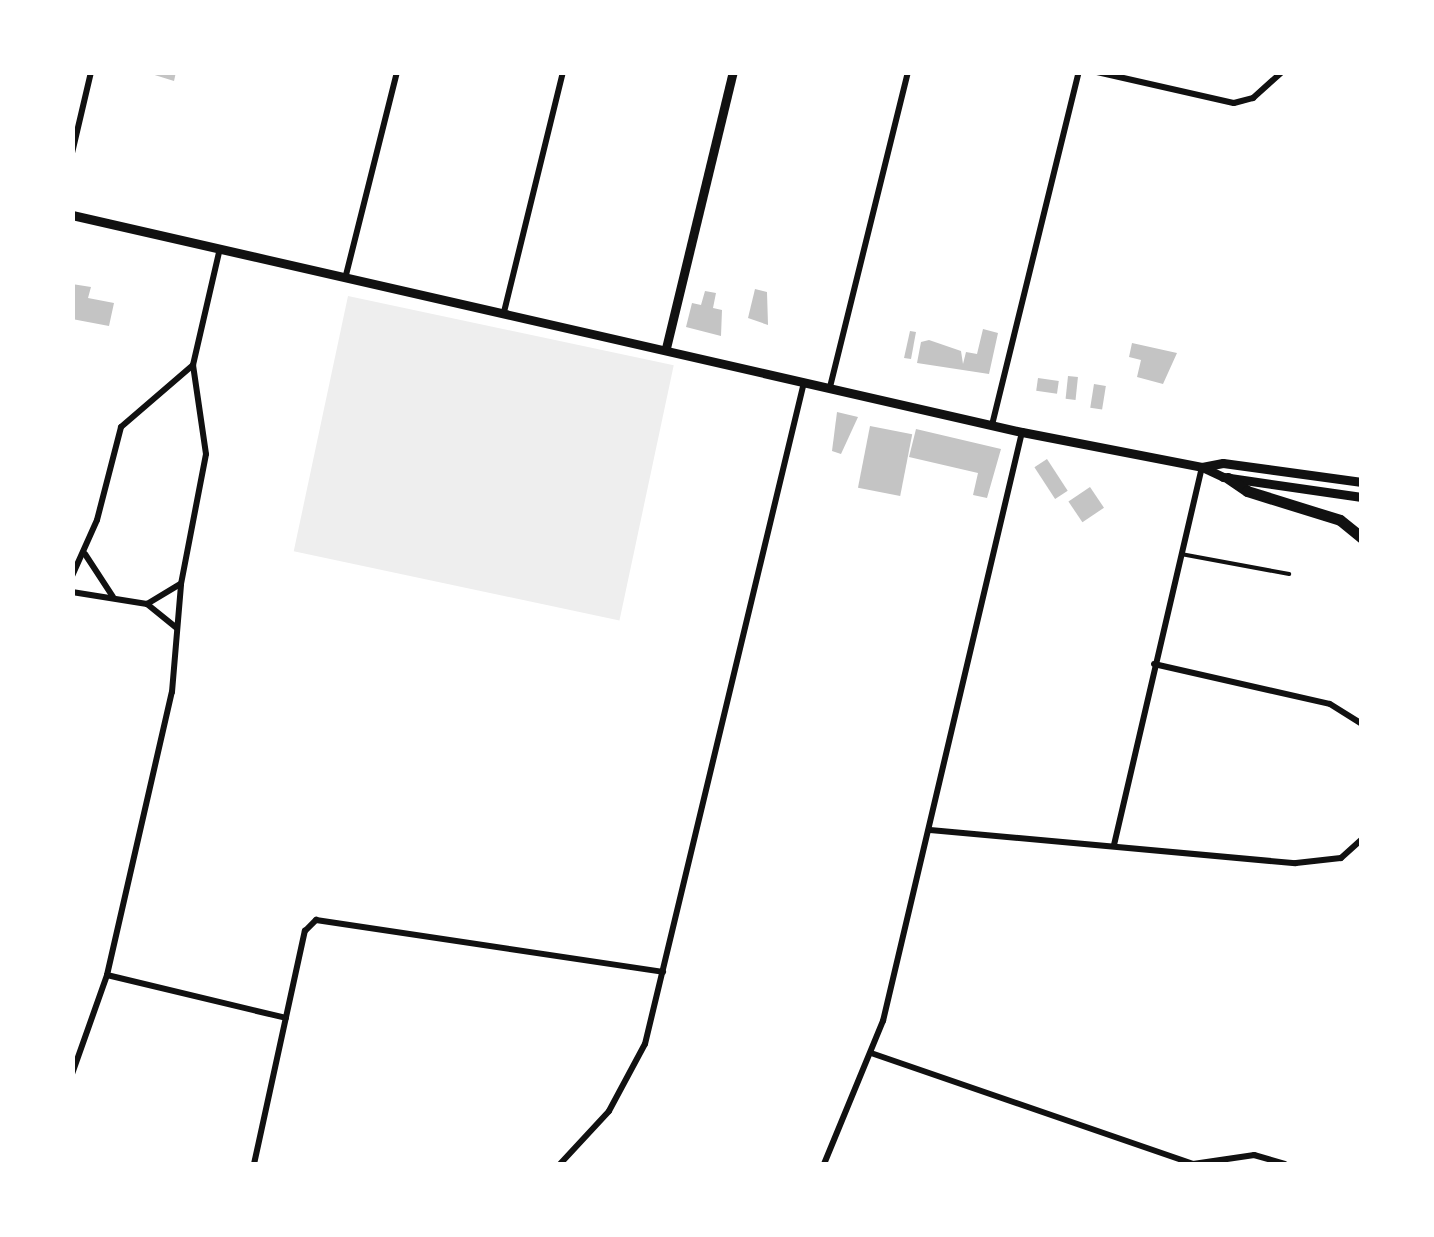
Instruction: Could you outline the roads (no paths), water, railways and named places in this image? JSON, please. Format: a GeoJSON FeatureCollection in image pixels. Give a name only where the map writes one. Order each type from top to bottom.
{"type":"FeatureCollection","features":[{"type":"Feature","properties":{"kind":"highway"},"geometry":{"type":"LineString","coordinates":[[1228,478],[1246,491],[1328,515],[1362,538]]}},
{"type":"Feature","properties":{"kind":"main road"},"geometry":{"type":"LineString","coordinates":[[666,348],[733,72]]}},
{"type":"Feature","properties":{"kind":"main road"},"geometry":{"type":"LineString","coordinates":[[72,215],[666,348],[992,426],[1202,467],[1228,478],[1362,497]]}},
{"type":"Feature","properties":{"kind":"main road"},"geometry":{"type":"LineString","coordinates":[[1202,467],[1223,463],[1362,482]]}},
{"type":"Feature","properties":{"kind":"street"},"geometry":{"type":"LineString","coordinates":[[72,153],[91,72]]}},
{"type":"Feature","properties":{"kind":"street"},"geometry":{"type":"LineString","coordinates":[[346,275],[397,72]]}},
{"type":"Feature","properties":{"kind":"street"},"geometry":{"type":"LineString","coordinates":[[504,312],[563,72]]}},
{"type":"Feature","properties":{"kind":"street"},"geometry":{"type":"LineString","coordinates":[[830,387],[908,72]]}},
{"type":"Feature","properties":{"kind":"street"},"geometry":{"type":"LineString","coordinates":[[992,426],[1078,72]]}},
{"type":"Feature","properties":{"kind":"street"},"geometry":{"type":"LineString","coordinates":[[1097,72],[1234,102],[1253,98],[1282,72]]}},
{"type":"Feature","properties":{"kind":"street"},"geometry":{"type":"LineString","coordinates":[[72,1074],[107,975],[172,692],[180,584],[206,454],[193,365],[220,248]]}},
{"type":"Feature","properties":{"kind":"street"},"geometry":{"type":"LineString","coordinates":[[72,576],[85,554],[121,427],[193,365]]}},
{"type":"Feature","properties":{"kind":"street"},"geometry":{"type":"LineString","coordinates":[[560,1164],[601,1122],[628,1078],[664,972],[804,382]]}},
{"type":"Feature","properties":{"kind":"street"},"geometry":{"type":"LineString","coordinates":[[824,1164],[871,1053],[930,830],[1022,432]]}},
{"type":"Feature","properties":{"kind":"street"},"geometry":{"type":"LineString","coordinates":[[1114,845],[1202,467]]}},
{"type":"Feature","properties":{"kind":"street"},"geometry":{"type":"LineString","coordinates":[[85,554],[114,598]]}},
{"type":"Feature","properties":{"kind":"street"},"geometry":{"type":"LineString","coordinates":[[147,604],[180,584]]}},
{"type":"Feature","properties":{"kind":"street"},"geometry":{"type":"LineString","coordinates":[[72,592],[147,604],[178,629]]}},
{"type":"Feature","properties":{"kind":"street"},"geometry":{"type":"LineString","coordinates":[[1154,664],[1330,704],[1362,724]]}},
{"type":"Feature","properties":{"kind":"street"},"geometry":{"type":"LineString","coordinates":[[930,830],[1320,863],[1341,858],[1362,840]]}},
{"type":"Feature","properties":{"kind":"street"},"geometry":{"type":"LineString","coordinates":[[254,1164],[305,931],[316,920],[664,972]]}},
{"type":"Feature","properties":{"kind":"street"},"geometry":{"type":"LineString","coordinates":[[107,975],[286,1018]]}},
{"type":"Feature","properties":{"kind":"street"},"geometry":{"type":"LineString","coordinates":[[871,1053],[1193,1164],[1254,1156],[1285,1164]]}},
{"type":"Feature","properties":{"kind":"lane"},"geometry":{"type":"LineString","coordinates":[[1181,554],[1289,574]]}}]}
